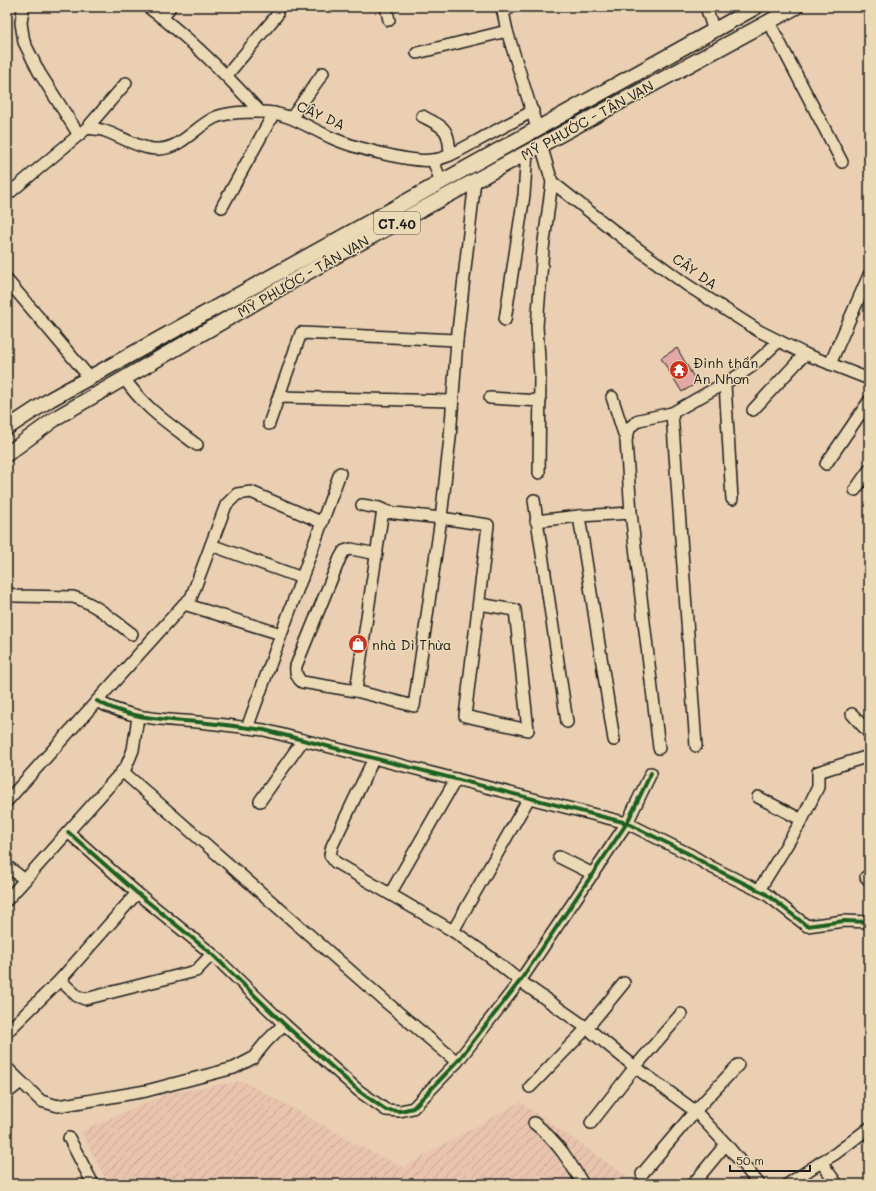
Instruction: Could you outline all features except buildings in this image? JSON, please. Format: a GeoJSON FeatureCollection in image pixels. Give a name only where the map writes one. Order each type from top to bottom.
{"type":"FeatureCollection","features":[{"type":"Feature","properties":{"kind":"main road","name":"MỸ PHƯỚC - TÂN VẠN"},"geometry":{"type":"LineString","coordinates":[[7,428],[51,399],[756,7]]}},
{"type":"Feature","properties":{"kind":"main road","name":"MỸ PHƯỚC - TÂN VẠN"},"geometry":{"type":"LineString","coordinates":[[7,454],[59,416],[343,252],[796,7]]}},
{"type":"Feature","properties":{"kind":"main road"},"geometry":{"type":"LineString","coordinates":[[537,128],[541,145]]}},
{"type":"Feature","properties":{"kind":"street"},"geometry":{"type":"LineString","coordinates":[[24,7],[21,23],[24,42],[39,72],[78,135]]}},
{"type":"Feature","properties":{"kind":"street"},"geometry":{"type":"LineString","coordinates":[[148,7],[163,18],[227,75],[260,112]]}},
{"type":"Feature","properties":{"kind":"street"},"geometry":{"type":"LineString","coordinates":[[163,18],[170,7]]}},
{"type":"Feature","properties":{"kind":"street"},"geometry":{"type":"LineString","coordinates":[[386,7],[389,20]]}},
{"type":"Feature","properties":{"kind":"street"},"geometry":{"type":"LineString","coordinates":[[706,7],[714,31]]}},
{"type":"Feature","properties":{"kind":"street"},"geometry":{"type":"LineString","coordinates":[[506,9],[507,31],[533,111],[537,128]]}},
{"type":"Feature","properties":{"kind":"street"},"geometry":{"type":"LineString","coordinates":[[227,75],[277,15]]}},
{"type":"Feature","properties":{"kind":"street"},"geometry":{"type":"LineString","coordinates":[[769,22],[842,162]]}},
{"type":"Feature","properties":{"kind":"street"},"geometry":{"type":"LineString","coordinates":[[417,53],[507,31]]}},
{"type":"Feature","properties":{"kind":"street"},"geometry":{"type":"LineString","coordinates":[[292,117],[324,74]]}},
{"type":"Feature","properties":{"kind":"street"},"geometry":{"type":"LineString","coordinates":[[9,189],[87,128],[126,83]]}},
{"type":"Feature","properties":{"kind":"street","name":"CÂY DA"},"geometry":{"type":"LineString","coordinates":[[87,128],[103,130],[142,147],[161,149],[170,147],[185,139],[200,126],[214,118],[230,114],[260,112],[292,117],[334,139],[356,146],[412,159],[433,160],[450,155],[533,111]]}},
{"type":"Feature","properties":{"kind":"street"},"geometry":{"type":"LineString","coordinates":[[222,207],[274,114]]}},
{"type":"Feature","properties":{"kind":"street"},"geometry":{"type":"LineString","coordinates":[[422,116],[442,127],[449,139],[450,155]]}},
{"type":"Feature","properties":{"kind":"street"},"geometry":{"type":"LineString","coordinates":[[539,473],[540,401],[538,326],[543,249],[552,182],[541,145]]}},
{"type":"Feature","properties":{"kind":"street"},"geometry":{"type":"LineString","coordinates":[[505,320],[524,195],[527,152]]}},
{"type":"Feature","properties":{"kind":"street"},"geometry":{"type":"LineString","coordinates":[[433,160],[441,182]]}},
{"type":"Feature","properties":{"kind":"street"},"geometry":{"type":"LineString","coordinates":[[377,554],[351,548],[344,551],[296,666],[297,676],[302,682],[356,691],[414,706],[441,518],[453,401],[457,340],[475,180]]}},
{"type":"Feature","properties":{"kind":"street","name":"CÂY DA"},"geometry":{"type":"LineString","coordinates":[[552,182],[623,238],[687,285],[759,332],[805,354],[869,379]]}},
{"type":"Feature","properties":{"kind":"street"},"geometry":{"type":"LineString","coordinates":[[830,364],[869,275]]}},
{"type":"Feature","properties":{"kind":"street"},"geometry":{"type":"LineString","coordinates":[[7,280],[90,378]]}},
{"type":"Feature","properties":{"kind":"street"},"geometry":{"type":"LineString","coordinates":[[269,424],[280,398],[301,333],[457,340]]}},
{"type":"Feature","properties":{"kind":"street"},"geometry":{"type":"LineString","coordinates":[[626,440],[630,427],[638,420],[672,414],[725,384],[751,367],[779,341]]}},
{"type":"Feature","properties":{"kind":"street"},"geometry":{"type":"LineString","coordinates":[[754,410],[805,354]]}},
{"type":"Feature","properties":{"kind":"street"},"geometry":{"type":"LineString","coordinates":[[124,378],[134,394],[147,407],[198,444]]}},
{"type":"Feature","properties":{"kind":"street"},"geometry":{"type":"LineString","coordinates":[[725,384],[732,499]]}},
{"type":"Feature","properties":{"kind":"street"},"geometry":{"type":"LineString","coordinates":[[612,397],[626,440],[631,513],[659,748]]}},
{"type":"Feature","properties":{"kind":"street"},"geometry":{"type":"LineString","coordinates":[[280,398],[453,401]]}},
{"type":"Feature","properties":{"kind":"street"},"geometry":{"type":"LineString","coordinates":[[490,398],[540,401]]}},
{"type":"Feature","properties":{"kind":"street"},"geometry":{"type":"LineString","coordinates":[[826,464],[869,401]]}},
{"type":"Feature","properties":{"kind":"street"},"geometry":{"type":"LineString","coordinates":[[672,414],[696,746]]}},
{"type":"Feature","properties":{"kind":"street"},"geometry":{"type":"LineString","coordinates":[[855,490],[869,470]]}},
{"type":"Feature","properties":{"kind":"street"},"geometry":{"type":"LineString","coordinates":[[247,728],[340,473]]}},
{"type":"Feature","properties":{"kind":"street"},"geometry":{"type":"LineString","coordinates":[[7,801],[191,598],[226,505],[237,494],[251,492],[322,522]]}},
{"type":"Feature","properties":{"kind":"street"},"geometry":{"type":"LineString","coordinates":[[534,500],[567,722]]}},
{"type":"Feature","properties":{"kind":"street"},"geometry":{"type":"LineString","coordinates":[[362,505],[379,508],[388,512],[488,525],[465,716],[528,730],[515,610],[479,604]]}},
{"type":"Feature","properties":{"kind":"street"},"geometry":{"type":"LineString","coordinates":[[356,691],[382,516],[388,512]]}},
{"type":"Feature","properties":{"kind":"street"},"geometry":{"type":"LineString","coordinates":[[536,521],[580,516],[631,513]]}},
{"type":"Feature","properties":{"kind":"street"},"geometry":{"type":"LineString","coordinates":[[580,516],[614,740]]}},
{"type":"Feature","properties":{"kind":"street"},"geometry":{"type":"LineString","coordinates":[[211,545],[302,578]]}},
{"type":"Feature","properties":{"kind":"street"},"geometry":{"type":"LineString","coordinates":[[7,592],[14,596],[72,597],[82,599],[132,634]]}},
{"type":"Feature","properties":{"kind":"street"},"geometry":{"type":"LineString","coordinates":[[184,604],[281,634]]}},
{"type":"Feature","properties":{"kind":"street"},"geometry":{"type":"LineString","coordinates":[[97,701],[108,707],[138,717],[230,725],[264,730],[627,823],[691,855],[711,867],[759,890],[779,903],[807,926],[844,921],[869,922]]}},
{"type":"Feature","properties":{"kind":"street"},"geometry":{"type":"LineString","coordinates":[[852,714],[869,733]]}},
{"type":"Feature","properties":{"kind":"street"},"geometry":{"type":"LineString","coordinates":[[7,900],[122,771],[131,756],[138,717]]}},
{"type":"Feature","properties":{"kind":"street"},"geometry":{"type":"LineString","coordinates":[[260,801],[303,740]]}},
{"type":"Feature","properties":{"kind":"street"},"geometry":{"type":"LineString","coordinates":[[759,890],[802,820],[818,787],[818,772],[869,756]]}},
{"type":"Feature","properties":{"kind":"street"},"geometry":{"type":"LineString","coordinates":[[374,758],[332,846],[330,855],[335,862],[453,931],[490,957],[520,981],[587,1028],[635,1067],[695,1111],[726,1144],[759,1184]]}},
{"type":"Feature","properties":{"kind":"street"},"geometry":{"type":"LineString","coordinates":[[122,771],[386,1002],[457,1062]]}},
{"type":"Feature","properties":{"kind":"street"},"geometry":{"type":"LineString","coordinates":[[68,832],[137,893],[212,954],[284,1024],[359,1091],[386,1110],[400,1111],[413,1108],[457,1062],[520,981],[627,823],[651,773]]}},
{"type":"Feature","properties":{"kind":"street"},"geometry":{"type":"LineString","coordinates":[[390,894],[456,779]]}},
{"type":"Feature","properties":{"kind":"street"},"geometry":{"type":"LineString","coordinates":[[758,797],[802,820]]}},
{"type":"Feature","properties":{"kind":"street"},"geometry":{"type":"LineString","coordinates":[[453,931],[529,798]]}},
{"type":"Feature","properties":{"kind":"street"},"geometry":{"type":"LineString","coordinates":[[559,857],[593,874]]}},
{"type":"Feature","properties":{"kind":"street"},"geometry":{"type":"LineString","coordinates":[[7,866],[25,880]]}},
{"type":"Feature","properties":{"kind":"street"},"geometry":{"type":"LineString","coordinates":[[7,1032],[60,980],[137,893]]}},
{"type":"Feature","properties":{"kind":"street"},"geometry":{"type":"LineString","coordinates":[[60,980],[77,996],[85,999],[196,971],[212,954]]}},
{"type":"Feature","properties":{"kind":"street"},"geometry":{"type":"LineString","coordinates":[[530,1087],[587,1028],[624,983]]}},
{"type":"Feature","properties":{"kind":"street"},"geometry":{"type":"LineString","coordinates":[[591,1123],[635,1067],[681,1014]]}},
{"type":"Feature","properties":{"kind":"street"},"geometry":{"type":"LineString","coordinates":[[7,1068],[41,1101],[58,1106],[146,1090],[234,1068],[252,1058],[284,1024]]}},
{"type":"Feature","properties":{"kind":"street"},"geometry":{"type":"LineString","coordinates":[[642,1174],[695,1111],[738,1065]]}},
{"type":"Feature","properties":{"kind":"street"},"geometry":{"type":"LineString","coordinates":[[7,1093],[20,1082]]}},
{"type":"Feature","properties":{"kind":"street"},"geometry":{"type":"LineString","coordinates":[[534,1123],[549,1134],[567,1156],[583,1184]]}},
{"type":"Feature","properties":{"kind":"street"},"geometry":{"type":"LineString","coordinates":[[788,1184],[835,1154],[869,1128]]}},
{"type":"Feature","properties":{"kind":"street"},"geometry":{"type":"LineString","coordinates":[[69,1138],[92,1184]]}},
{"type":"Feature","properties":{"kind":"street"},"geometry":{"type":"LineString","coordinates":[[693,1184],[726,1144]]}},
{"type":"Feature","properties":{"kind":"street"},"geometry":{"type":"LineString","coordinates":[[821,1162],[837,1184]]}},
{"type":"Feature","properties":{"kind":"shaded area"},"geometry":{"type":"Polygon","coordinates":[[[243,1081],[378,1156],[404,1167],[520,1102],[638,1184],[108,1184],[81,1131],[169,1093],[243,1081]]]}},
{"type":"Feature","properties":{"kind":"cycle path"},"geometry":{"type":"LineString","coordinates":[[97,701],[109,707],[133,715],[264,730],[627,823],[766,894],[807,926],[844,921],[869,922]]}},
{"type":"Feature","properties":{"kind":"cycle path"},"geometry":{"type":"LineString","coordinates":[[68,832],[137,893],[212,954],[284,1024],[359,1091],[386,1110],[400,1111],[413,1108],[457,1062],[520,981],[627,823],[651,773]]}},
{"type":"Feature","properties":{"kind":"place","name":"Đình thần An Nhơn"},"geometry":{"type":"Point","coordinates":[679,370]}},
{"type":"Feature","properties":{"kind":"place","name":"nhà Dì Thừa"},"geometry":{"type":"Point","coordinates":[358,644]}}]}
